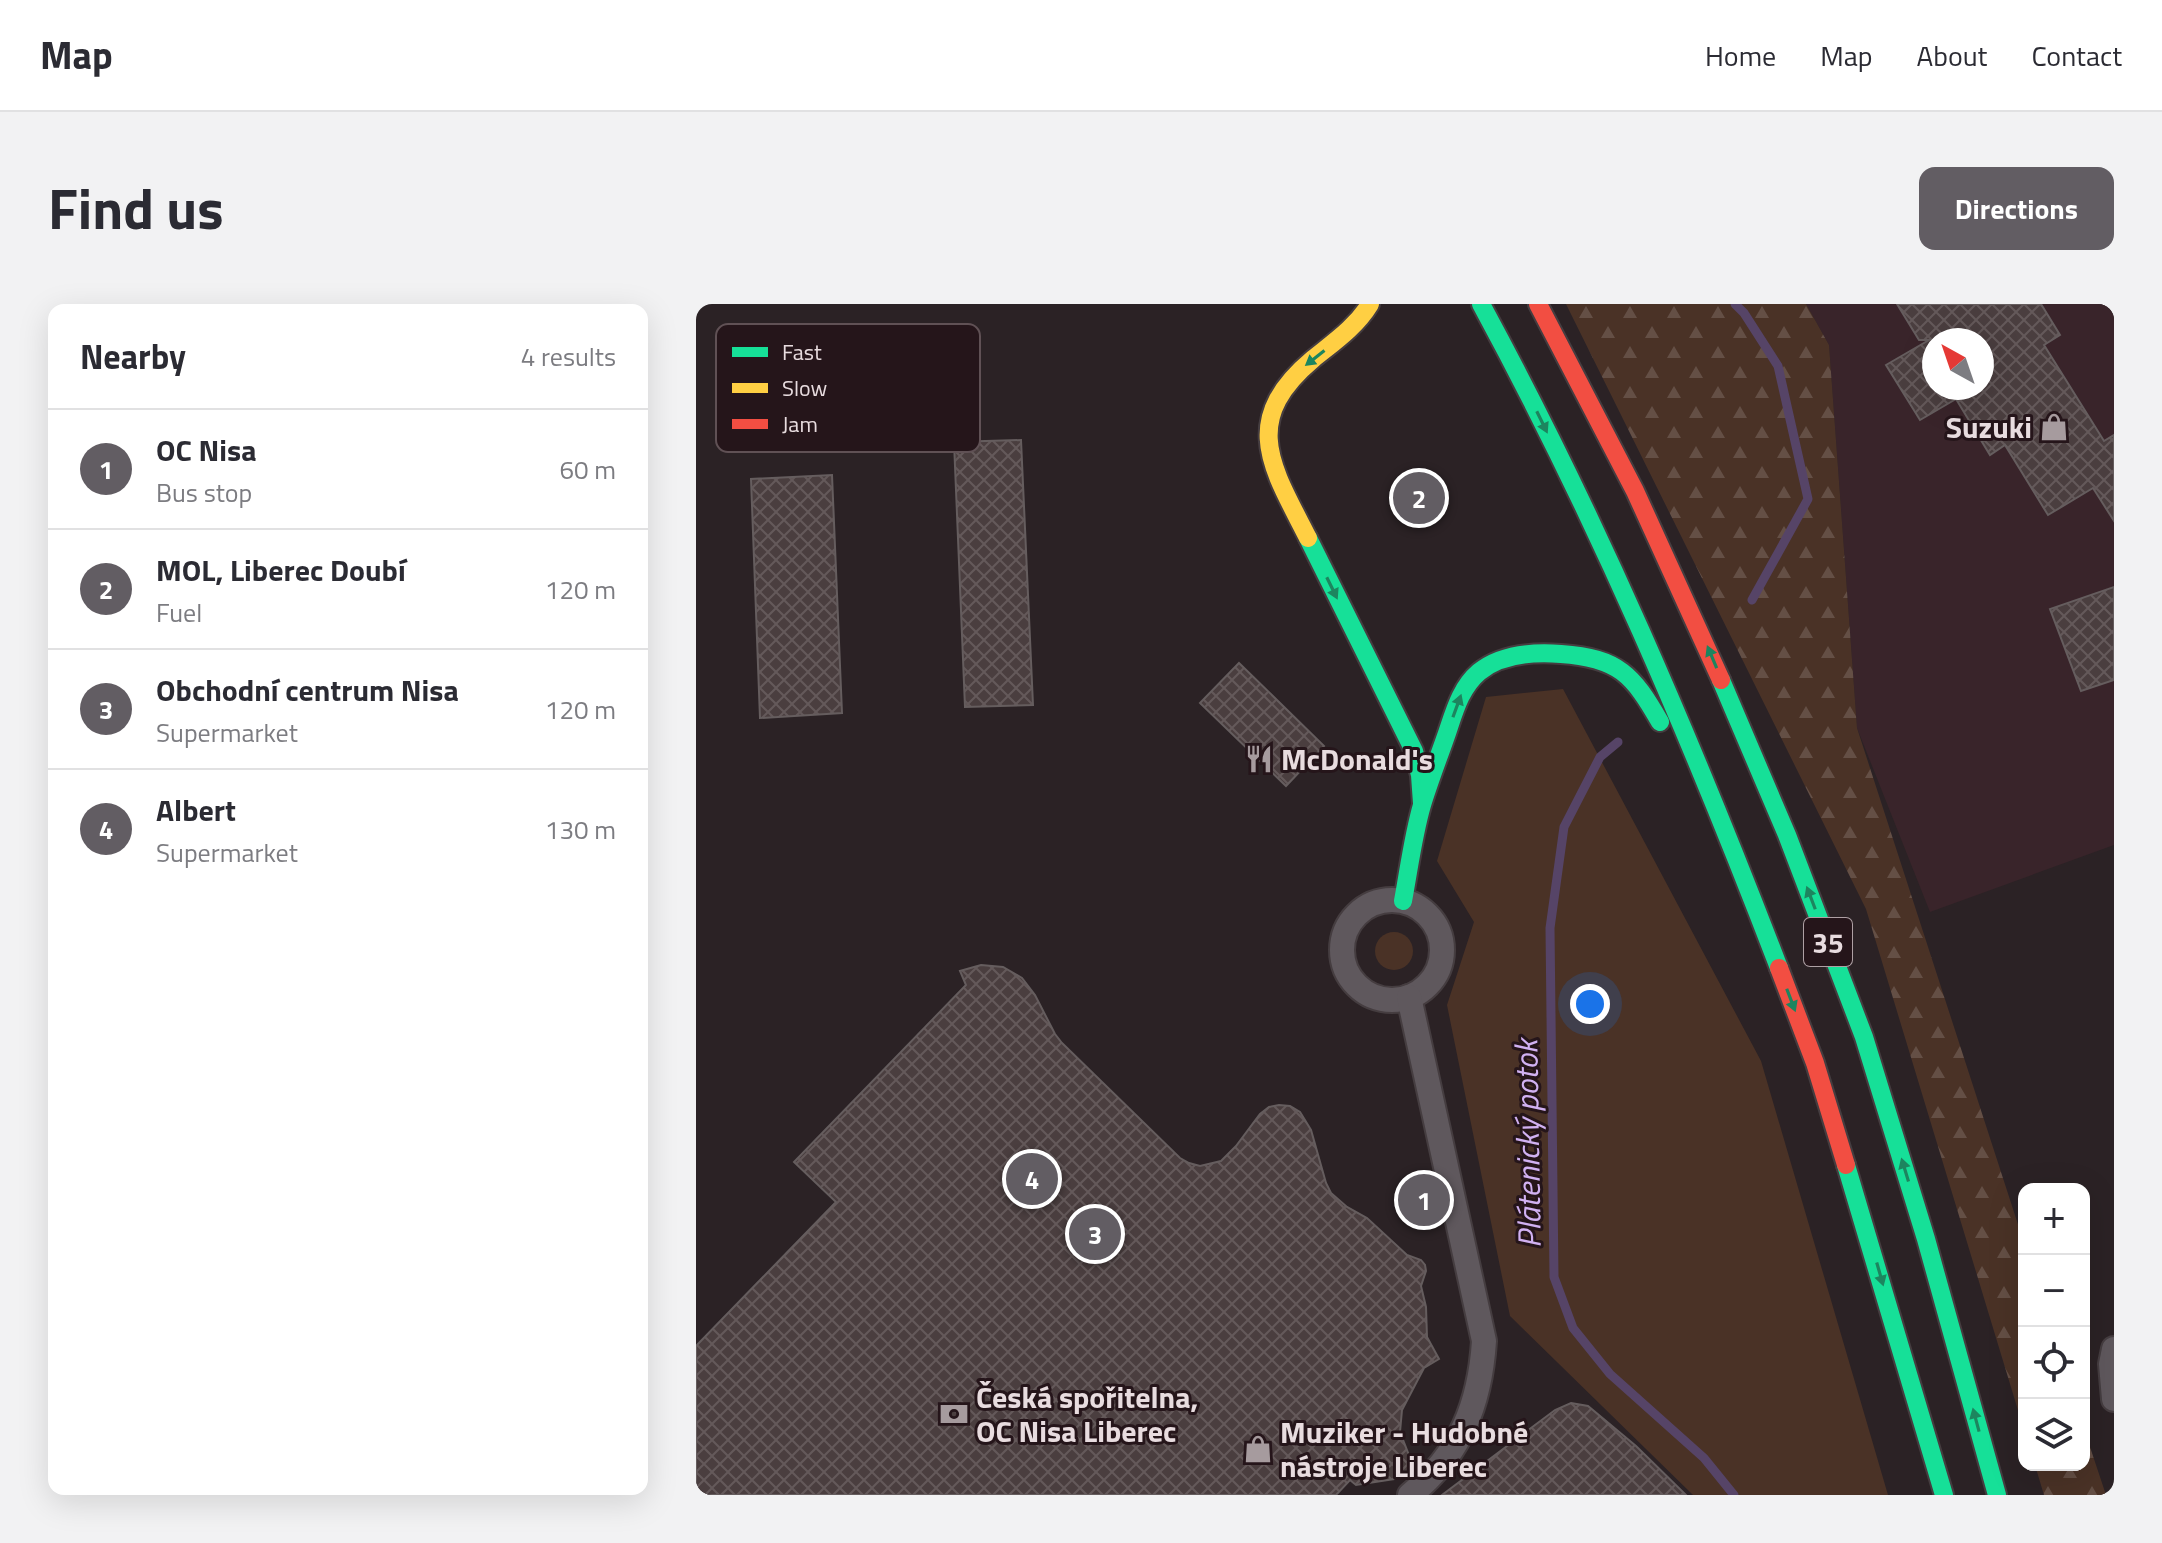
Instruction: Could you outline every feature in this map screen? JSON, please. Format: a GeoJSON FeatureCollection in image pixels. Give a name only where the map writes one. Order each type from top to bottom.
{"type":"FeatureCollection","features":[{"type":"Feature","properties":{"kind":"highway"},"geometry":{"type":"LineString","coordinates":[[1370,304],[1349,331],[1289,380],[1273,408],[1268,443],[1277,476],[1414,751],[1420,775],[1422,806]]}},
{"type":"Feature","properties":{"kind":"highway","name":"35"},"geometry":{"type":"LineString","coordinates":[[1481,304],[1586,512],[1661,675],[1733,849],[1815,1063],[1944,1495]]}},
{"type":"Feature","properties":{"kind":"highway","name":"35"},"geometry":{"type":"LineString","coordinates":[[1538,304],[1635,491],[1704,639],[1792,849],[1864,1037],[1926,1239],[1997,1495]]}},
{"type":"Feature","properties":{"kind":"highway"},"geometry":{"type":"LineString","coordinates":[[1403,901],[1422,806],[1460,697],[1477,674],[1509,657],[1560,653],[1590,656],[1615,666],[1629,677],[1641,690],[1733,849]]}},
{"type":"Feature","properties":{"kind":"street"},"geometry":{"type":"LineString","coordinates":[[1387,899],[1418,906],[1431,917],[1439,931],[1443,946],[1441,963],[1424,989],[1409,997],[1392,1000],[1375,997],[1360,989],[1344,966],[1343,938],[1349,923],[1372,903],[1387,899]]}},
{"type":"Feature","properties":{"kind":"street"},"geometry":{"type":"LineString","coordinates":[[1409,997],[1484,1341],[1482,1372],[1475,1403],[1461,1436],[1437,1470],[1410,1495]]}},
{"type":"Feature","properties":{"kind":"street"},"geometry":{"type":"LineString","coordinates":[[2114,1349],[2111,1364],[2114,1399]]}},
{"type":"Feature","properties":{"kind":"shaded area"},"geometry":{"type":"Polygon","coordinates":[[[1806,304],[2114,304],[2114,845],[1930,912],[1857,728],[1829,345],[1806,304]]]}},
{"type":"Feature","properties":{"kind":"green space"},"geometry":{"type":"Polygon","coordinates":[[[1566,304],[1806,304],[1829,345],[1857,728],[2018,1224],[2018,1410],[1866,909],[1566,304]]]}},
{"type":"Feature","properties":{"kind":"green space"},"geometry":{"type":"Polygon","coordinates":[[[1563,689],[1761,1061],[1888,1495],[1693,1495],[1510,1316],[1447,1005],[1474,922],[1437,861],[1486,697],[1563,689]]]}},
{"type":"Feature","properties":{"kind":"green space"},"geometry":{"type":"Polygon","coordinates":[[[1394,932],[1408,937],[1413,951],[1408,965],[1394,970],[1380,965],[1375,951],[1380,937],[1394,932]]]}},
{"type":"Feature","properties":{"kind":"green space"},"geometry":{"type":"Polygon","coordinates":[[[2090,1447],[2106,1495],[2044,1495],[2037,1471],[2090,1471],[2090,1447]]]}},
{"type":"Feature","properties":{"kind":"building"},"geometry":{"type":"Polygon","coordinates":[[[1897,304],[2041,304],[2060,335],[2044,345],[2104,441],[2114,435],[2114,521],[2093,488],[2048,515],[2005,445],[1990,455],[1957,400],[1994,400],[1994,328],[1922,328],[1922,340],[1919,340],[1897,304]]]}},
{"type":"Feature","properties":{"kind":"building"},"geometry":{"type":"Polygon","coordinates":[[[1922,344],[1922,400],[1954,400],[1920,420],[1886,365],[1922,344]]]}},
{"type":"Feature","properties":{"kind":"building"},"geometry":{"type":"Polygon","coordinates":[[[1021,440],[1033,705],[965,707],[954,452],[980,452],[980,441],[1021,440]]]}},
{"type":"Feature","properties":{"kind":"building"},"geometry":{"type":"Polygon","coordinates":[[[832,475],[842,713],[760,718],[751,479],[832,475]]]}},
{"type":"Feature","properties":{"kind":"building"},"geometry":{"type":"Polygon","coordinates":[[[2114,587],[2114,680],[2081,691],[2050,609],[2114,587]]]}},
{"type":"Feature","properties":{"kind":"building"},"geometry":{"type":"Polygon","coordinates":[[[1239,663],[1324,746],[1286,786],[1200,703],[1239,663]]]}},
{"type":"Feature","properties":{"kind":"building"},"geometry":{"type":"Polygon","coordinates":[[[981,965],[1003,967],[1022,978],[1062,1043],[1180,1158],[1189,1163],[1200,1166],[1221,1161],[1269,1107],[1290,1106],[1300,1112],[1311,1130],[1331,1193],[1367,1218],[1407,1255],[1421,1260],[1425,1265],[1421,1286],[1426,1307],[1427,1337],[1439,1359],[1424,1368],[1402,1410],[1400,1432],[1412,1463],[1407,1477],[1356,1485],[1350,1480],[1336,1495],[696,1495],[696,1346],[836,1202],[794,1162],[966,985],[960,971],[981,965]]]}},
{"type":"Feature","properties":{"kind":"building"},"geometry":{"type":"Polygon","coordinates":[[[1571,1403],[1588,1406],[1636,1446],[1686,1495],[1442,1495],[1555,1410],[1571,1403]]]}},
{"type":"Feature","properties":{"kind":"waterway","name":"Plátenický potok"},"geometry":{"type":"LineString","coordinates":[[1735,304],[1778,366],[1808,499],[1752,600]]}},
{"type":"Feature","properties":{"kind":"waterway","name":"Plátenický potok"},"geometry":{"type":"LineString","coordinates":[[1618,742],[1600,757],[1564,827],[1550,928],[1554,1277],[1573,1328],[1610,1374],[1704,1458],[1734,1495]]}},
{"type":"Feature","properties":{"kind":"traffic: fast"},"geometry":{"type":"LineString","coordinates":[[1481,304],[1564,466],[1641,631],[1779,968]]}},
{"type":"Feature","properties":{"kind":"traffic: fast"},"geometry":{"type":"LineString","coordinates":[[1308,538],[1414,751],[1422,803]]}},
{"type":"Feature","properties":{"kind":"traffic: fast"},"geometry":{"type":"LineString","coordinates":[[1403,901],[1425,796],[1458,701],[1479,672],[1497,661],[1529,654],[1561,654],[1597,660],[1611,665],[1632,681],[1660,722]]}},
{"type":"Feature","properties":{"kind":"traffic: fast"},"geometry":{"type":"LineString","coordinates":[[1721,680],[1787,835],[1864,1037],[1926,1239],[1997,1495]]}},
{"type":"Feature","properties":{"kind":"traffic: fast"},"geometry":{"type":"LineString","coordinates":[[1846,1165],[1944,1495]]}},
{"type":"Feature","properties":{"kind":"traffic: slow"},"geometry":{"type":"LineString","coordinates":[[1308,538],[1274,467],[1269,445],[1269,424],[1276,403],[1290,382],[1351,327],[1370,304]]}},
{"type":"Feature","properties":{"kind":"traffic: jam"},"geometry":{"type":"LineString","coordinates":[[1538,304],[1635,491],[1721,680]]}},
{"type":"Feature","properties":{"kind":"traffic: jam"},"geometry":{"type":"LineString","coordinates":[[1779,968],[1815,1063],[1846,1165]]}},
{"type":"Feature","properties":{"kind":"place","name":"Suzuki"},"geometry":{"type":"Point","coordinates":[2054,427]}},
{"type":"Feature","properties":{"kind":"place","name":"MOL, Liberec Doubí"},"geometry":{"type":"Point","coordinates":[1419,498]}},
{"type":"Feature","properties":{"kind":"place","name":"McDonald's"},"geometry":{"type":"Point","coordinates":[1259,759]}},
{"type":"Feature","properties":{"kind":"place","name":"Albert"},"geometry":{"type":"Point","coordinates":[1032,1179]}},
{"type":"Feature","properties":{"kind":"place","name":"OC Nisa"},"geometry":{"type":"Point","coordinates":[1424,1200]}},
{"type":"Feature","properties":{"kind":"place","name":"Obchodní centrum Nisa"},"geometry":{"type":"Point","coordinates":[1095,1234]}},
{"type":"Feature","properties":{"kind":"place","name":"Česká spořitelna, OC Nisa Liberec"},"geometry":{"type":"Point","coordinates":[954,1414]}},
{"type":"Feature","properties":{"kind":"place","name":"Muziker - Hudobné nástroje Liberec"},"geometry":{"type":"Point","coordinates":[1258,1449]}}]}
